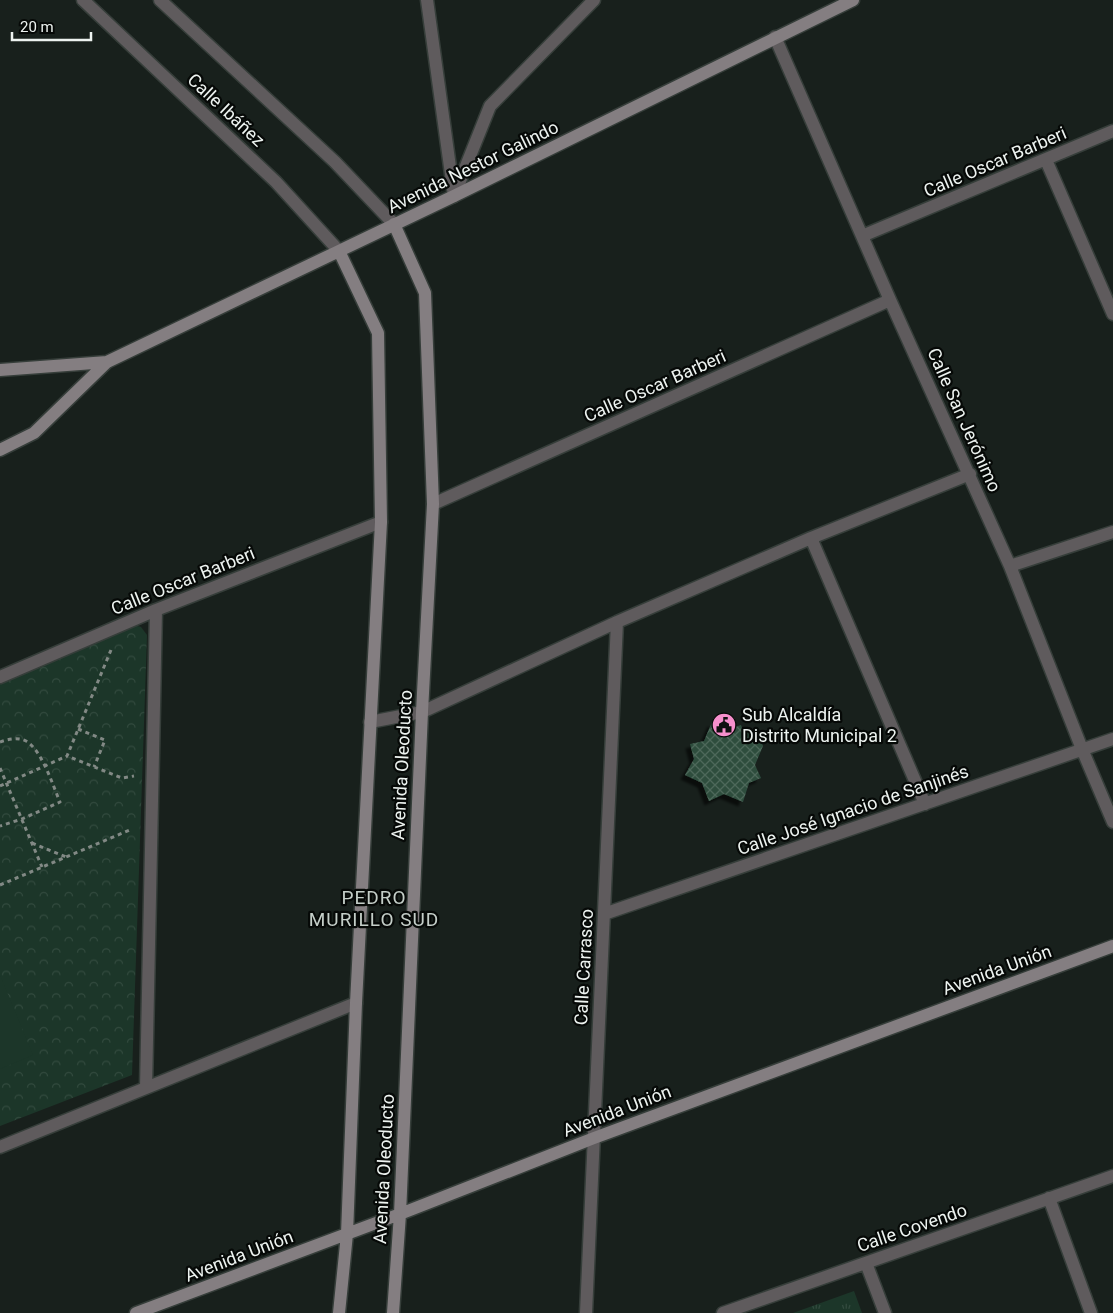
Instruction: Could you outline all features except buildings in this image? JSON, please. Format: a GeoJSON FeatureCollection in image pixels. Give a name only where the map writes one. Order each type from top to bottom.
{"type":"FeatureCollection","features":[{"type":"Feature","properties":{"kind":"street","name":"Calle Ibáñez"},"geometry":{"type":"LineString","coordinates":[[83,0],[276,182],[339,251]]}},
{"type":"Feature","properties":{"kind":"street","name":"Calle Ibáñez"},"geometry":{"type":"LineString","coordinates":[[160,0],[335,162],[394,224]]}},
{"type":"Feature","properties":{"kind":"street"},"geometry":{"type":"LineString","coordinates":[[427,0],[454,196]]}},
{"type":"Feature","properties":{"kind":"street"},"geometry":{"type":"LineString","coordinates":[[454,196],[490,106],[594,0]]}},
{"type":"Feature","properties":{"kind":"street","name":"Avenida Nestor Galindo"},"geometry":{"type":"LineString","coordinates":[[0,450],[34,434],[107,362],[454,196],[853,0]]}},
{"type":"Feature","properties":{"kind":"street","name":"Calle San Jerónimo"},"geometry":{"type":"LineString","coordinates":[[775,37],[890,300],[1010,566],[1082,749],[1113,822]]}},
{"type":"Feature","properties":{"kind":"street","name":"Calle Oscar Barberi"},"geometry":{"type":"LineString","coordinates":[[862,236],[1113,131]]}},
{"type":"Feature","properties":{"kind":"street"},"geometry":{"type":"LineString","coordinates":[[1046,160],[1113,314]]}},
{"type":"Feature","properties":{"kind":"street","name":"Avenida Oleoducto"},"geometry":{"type":"LineString","coordinates":[[393,1313],[400,1214],[433,504],[425,293],[394,224]]}},
{"type":"Feature","properties":{"kind":"street","name":"Avenida Oleoducto"},"geometry":{"type":"LineString","coordinates":[[339,251],[378,334],[382,522],[356,1003],[347,1234],[339,1313]]}},
{"type":"Feature","properties":{"kind":"street","name":"Calle Oscar Barberi"},"geometry":{"type":"LineString","coordinates":[[433,504],[890,300]]}},
{"type":"Feature","properties":{"kind":"street","name":"Avenida Nestor Galindo"},"geometry":{"type":"LineString","coordinates":[[0,370],[107,362]]}},
{"type":"Feature","properties":{"kind":"street"},"geometry":{"type":"LineString","coordinates":[[370,722],[422,712],[617,622],[812,538],[970,474]]}},
{"type":"Feature","properties":{"kind":"street","name":"Calle Oscar Barberi"},"geometry":{"type":"LineString","coordinates":[[0,677],[156,610],[382,522]]}},
{"type":"Feature","properties":{"kind":"street"},"geometry":{"type":"LineString","coordinates":[[1010,566],[1113,532]]}},
{"type":"Feature","properties":{"kind":"street"},"geometry":{"type":"LineString","coordinates":[[812,538],[925,804]]}},
{"type":"Feature","properties":{"kind":"street"},"geometry":{"type":"LineString","coordinates":[[146,1088],[156,610]]}},
{"type":"Feature","properties":{"kind":"street","name":"Calle Carrasco"},"geometry":{"type":"LineString","coordinates":[[586,1313],[617,622]]}},
{"type":"Feature","properties":{"kind":"street","name":"Calle José Ignacio de Sanjinés"},"geometry":{"type":"LineString","coordinates":[[604,914],[1082,749],[1113,740]]}},
{"type":"Feature","properties":{"kind":"street","name":"Avenida Unión"},"geometry":{"type":"LineString","coordinates":[[136,1313],[400,1214],[594,1138],[1113,946]]}},
{"type":"Feature","properties":{"kind":"street"},"geometry":{"type":"LineString","coordinates":[[0,1147],[356,1003]]}},
{"type":"Feature","properties":{"kind":"street","name":"Calle Covendo"},"geometry":{"type":"LineString","coordinates":[[723,1313],[1113,1176]]}},
{"type":"Feature","properties":{"kind":"street"},"geometry":{"type":"LineString","coordinates":[[1049,1198],[1091,1313]]}},
{"type":"Feature","properties":{"kind":"street"},"geometry":{"type":"LineString","coordinates":[[866,1263],[885,1313]]}},
{"type":"Feature","properties":{"kind":"path"},"geometry":{"type":"LineString","coordinates":[[0,786],[66,756],[116,639],[112,629]]}},
{"type":"Feature","properties":{"kind":"path"},"geometry":{"type":"LineString","coordinates":[[78,729],[105,740],[94,767]]}},
{"type":"Feature","properties":{"kind":"path"},"geometry":{"type":"LineString","coordinates":[[0,742],[12,738],[26,741],[35,748],[60,802],[22,819],[0,826]]}},
{"type":"Feature","properties":{"kind":"path"},"geometry":{"type":"LineString","coordinates":[[66,756],[122,778],[136,776],[135,785]]}},
{"type":"Feature","properties":{"kind":"path"},"geometry":{"type":"LineString","coordinates":[[0,768],[42,867]]}},
{"type":"Feature","properties":{"kind":"path"},"geometry":{"type":"LineString","coordinates":[[0,885],[134,829],[134,820]]}},
{"type":"Feature","properties":{"kind":"path"},"geometry":{"type":"LineString","coordinates":[[32,843],[66,857]]}},
{"type":"Feature","properties":{"kind":"green space"},"geometry":{"type":"Polygon","coordinates":[[[134,625],[141,627],[147,635],[132,1075],[0,1126],[0,683],[134,625]]]}},
{"type":"Feature","properties":{"kind":"green space"},"geometry":{"type":"Polygon","coordinates":[[[0,975],[33,1055],[0,1069],[0,975]]]}},
{"type":"Feature","properties":{"kind":"green space"},"geometry":{"type":"Polygon","coordinates":[[[854,1291],[862,1313],[793,1313],[854,1291]]]}},
{"type":"Feature","properties":{"kind":"place","name":"Sub Alcaldía Distrito Municipal 2"},"geometry":{"type":"Point","coordinates":[724,725]}},
{"type":"Feature","properties":{"kind":"district","name":"PEDRO MURILLO SUD"},"geometry":{"type":"Point","coordinates":[374,908]}}]}
